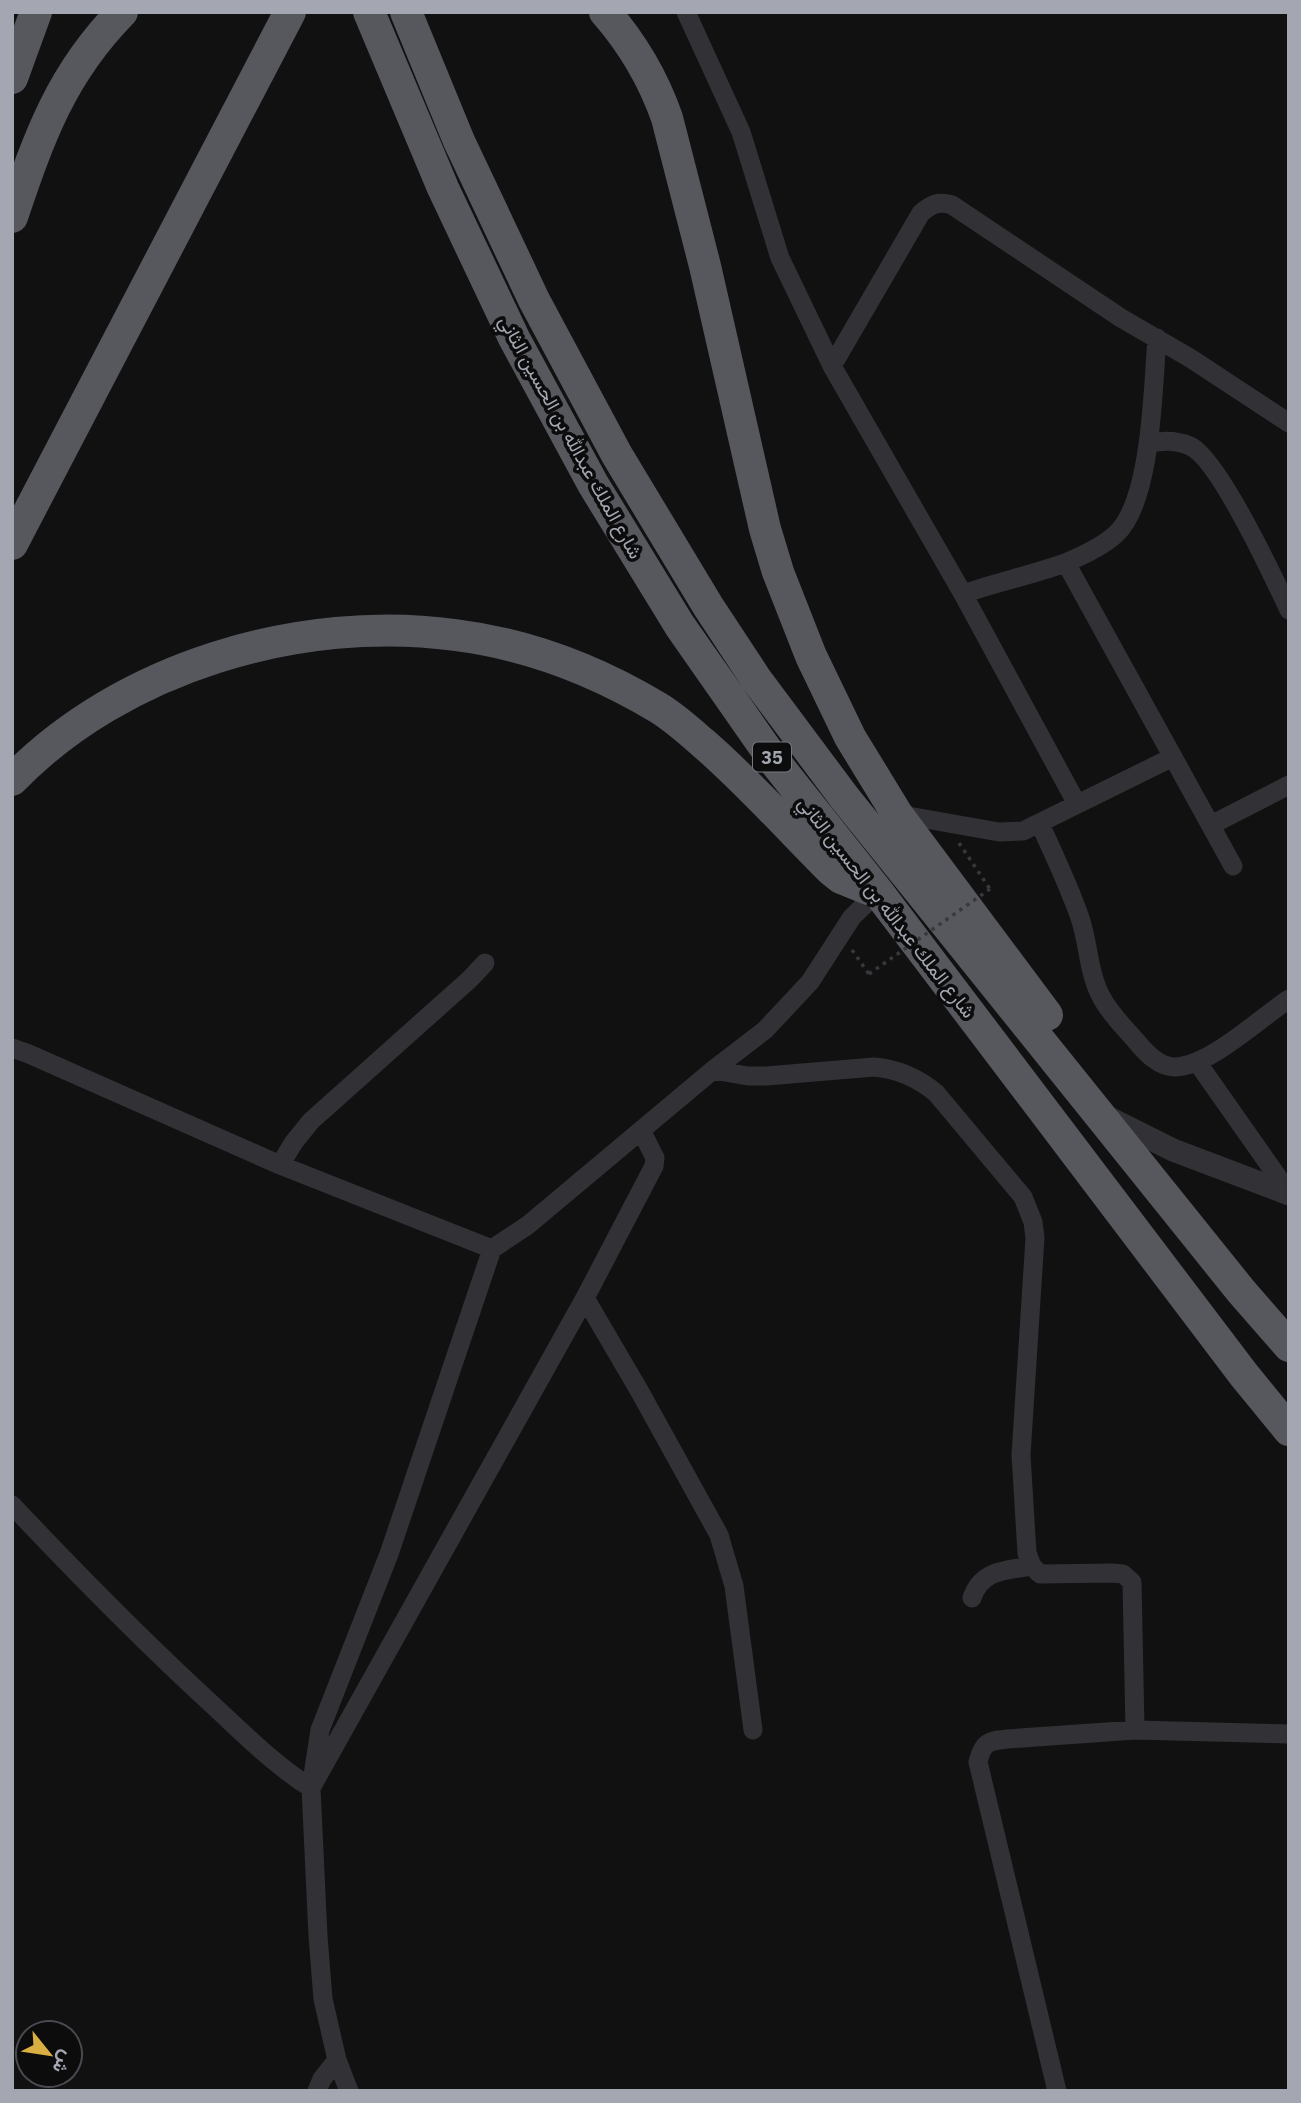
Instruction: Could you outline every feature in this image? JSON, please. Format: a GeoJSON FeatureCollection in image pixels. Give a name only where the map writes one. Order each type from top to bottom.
{"type":"FeatureCollection","features":[{"type":"Feature","properties":{"kind":"highway"},"geometry":{"type":"LineString","coordinates":[[12,78],[36,12]]}},
{"type":"Feature","properties":{"kind":"highway"},"geometry":{"type":"LineString","coordinates":[[12,217],[36,147],[60,93],[86,54],[122,12]]}},
{"type":"Feature","properties":{"kind":"highway"},"geometry":{"type":"LineString","coordinates":[[12,544],[290,12]]}},
{"type":"Feature","properties":{"kind":"highway","name":"شارع الملك عبدالله بن الحسين الثاني"},"geometry":{"type":"LineString","coordinates":[[369,12],[477,264],[533,375],[593,484],[650,579],[726,694],[825,828],[878,892],[1159,1260],[1207,1328],[1289,1430]]}},
{"type":"Feature","properties":{"kind":"highway","name":"شارع الملك عبدالله بن الحسين الثاني"},"geometry":{"type":"LineString","coordinates":[[406,12],[459,141],[534,300],[617,455],[708,606],[756,679],[845,797],[1241,1291],[1289,1346]]}},
{"type":"Feature","properties":{"kind":"highway"},"geometry":{"type":"LineString","coordinates":[[606,12],[642,63],[667,117],[705,266],[754,485],[778,572],[830,697],[850,737],[897,814],[1063,1036],[1090,1101]]}},
{"type":"Feature","properties":{"kind":"highway"},"geometry":{"type":"LineString","coordinates":[[12,780],[50,745],[110,704],[167,676],[217,657],[327,634],[390,631],[454,634],[516,646],[576,666],[661,709],[737,773],[831,870],[853,884],[878,892]]}},
{"type":"Feature","properties":{"kind":"street"},"geometry":{"type":"LineString","coordinates":[[686,12],[741,132],[780,258],[832,366],[963,594],[1077,804]]}},
{"type":"Feature","properties":{"kind":"street"},"geometry":{"type":"LineString","coordinates":[[832,366],[921,213],[930,205],[940,202],[952,205],[1121,318],[1289,422]]}},
{"type":"Feature","properties":{"kind":"street"},"geometry":{"type":"LineString","coordinates":[[963,594],[1066,563],[1118,533],[1131,510],[1141,481],[1148,444],[1157,338]]}},
{"type":"Feature","properties":{"kind":"street"},"geometry":{"type":"LineString","coordinates":[[1148,444],[1164,440],[1191,446],[1210,461],[1268,563],[1288,608]]}},
{"type":"Feature","properties":{"kind":"street"},"geometry":{"type":"LineString","coordinates":[[1066,563],[1233,866]]}},
{"type":"Feature","properties":{"kind":"street"},"geometry":{"type":"LineString","coordinates":[[897,814],[999,832],[1023,831],[1173,757]]}},
{"type":"Feature","properties":{"kind":"street"},"geometry":{"type":"LineString","coordinates":[[1211,825],[1289,785]]}},
{"type":"Feature","properties":{"kind":"street"},"geometry":{"type":"LineString","coordinates":[[1040,824],[1082,921],[1094,977],[1102,998],[1115,1018],[1147,1055],[1176,1067],[1197,1062],[1244,1033],[1289,999]]}},
{"type":"Feature","properties":{"kind":"street"},"geometry":{"type":"LineString","coordinates":[[349,2091],[337,2060],[323,1999],[311,1788],[320,1730],[389,1553],[492,1249],[528,1225],[713,1070],[748,1045],[810,982],[852,917],[878,892]]}},
{"type":"Feature","properties":{"kind":"street"},"geometry":{"type":"LineString","coordinates":[[280,1165],[294,1142],[312,1121],[485,963]]}},
{"type":"Feature","properties":{"kind":"street"},"geometry":{"type":"LineString","coordinates":[[12,1048],[280,1165],[492,1249]]}},
{"type":"Feature","properties":{"kind":"street"},"geometry":{"type":"LineString","coordinates":[[1197,1062],[1289,1193]]}},
{"type":"Feature","properties":{"kind":"street"},"geometry":{"type":"LineString","coordinates":[[713,1070],[766,1076],[874,1067],[891,1069],[922,1082],[936,1093],[1023,1197],[1034,1222],[1035,1238],[1021,1455],[1027,1553],[1032,1566],[1040,1574],[1112,1573],[1123,1574],[1132,1582],[1135,1730]]}},
{"type":"Feature","properties":{"kind":"street","name":"شارع الملك عبدالله بن الحسين الثاني"},"geometry":{"type":"LineString","coordinates":[[1090,1101],[1172,1150],[1289,1193]]}},
{"type":"Feature","properties":{"kind":"street"},"geometry":{"type":"LineString","coordinates":[[311,1788],[584,1298],[654,1166],[655,1158],[642,1132]]}},
{"type":"Feature","properties":{"kind":"street"},"geometry":{"type":"LineString","coordinates":[[584,1298],[640,1392],[725,1549],[734,1586],[753,1730]]}},
{"type":"Feature","properties":{"kind":"street"},"geometry":{"type":"LineString","coordinates":[[12,1505],[78,1575],[187,1682],[291,1776],[311,1788]]}},
{"type":"Feature","properties":{"kind":"street"},"geometry":{"type":"LineString","coordinates":[[972,1598],[981,1580],[989,1574],[1032,1566]]}},
{"type":"Feature","properties":{"kind":"street"},"geometry":{"type":"LineString","coordinates":[[1057,2091],[978,1762],[981,1750],[989,1741],[1135,1730],[1289,1734]]}},
{"type":"Feature","properties":{"kind":"street"},"geometry":{"type":"LineString","coordinates":[[317,2091],[322,2079],[337,2060]]}},
{"type":"Feature","properties":{"kind":"path"},"geometry":{"type":"LineString","coordinates":[[856,956],[869,974],[990,889],[967,858]]}}]}
